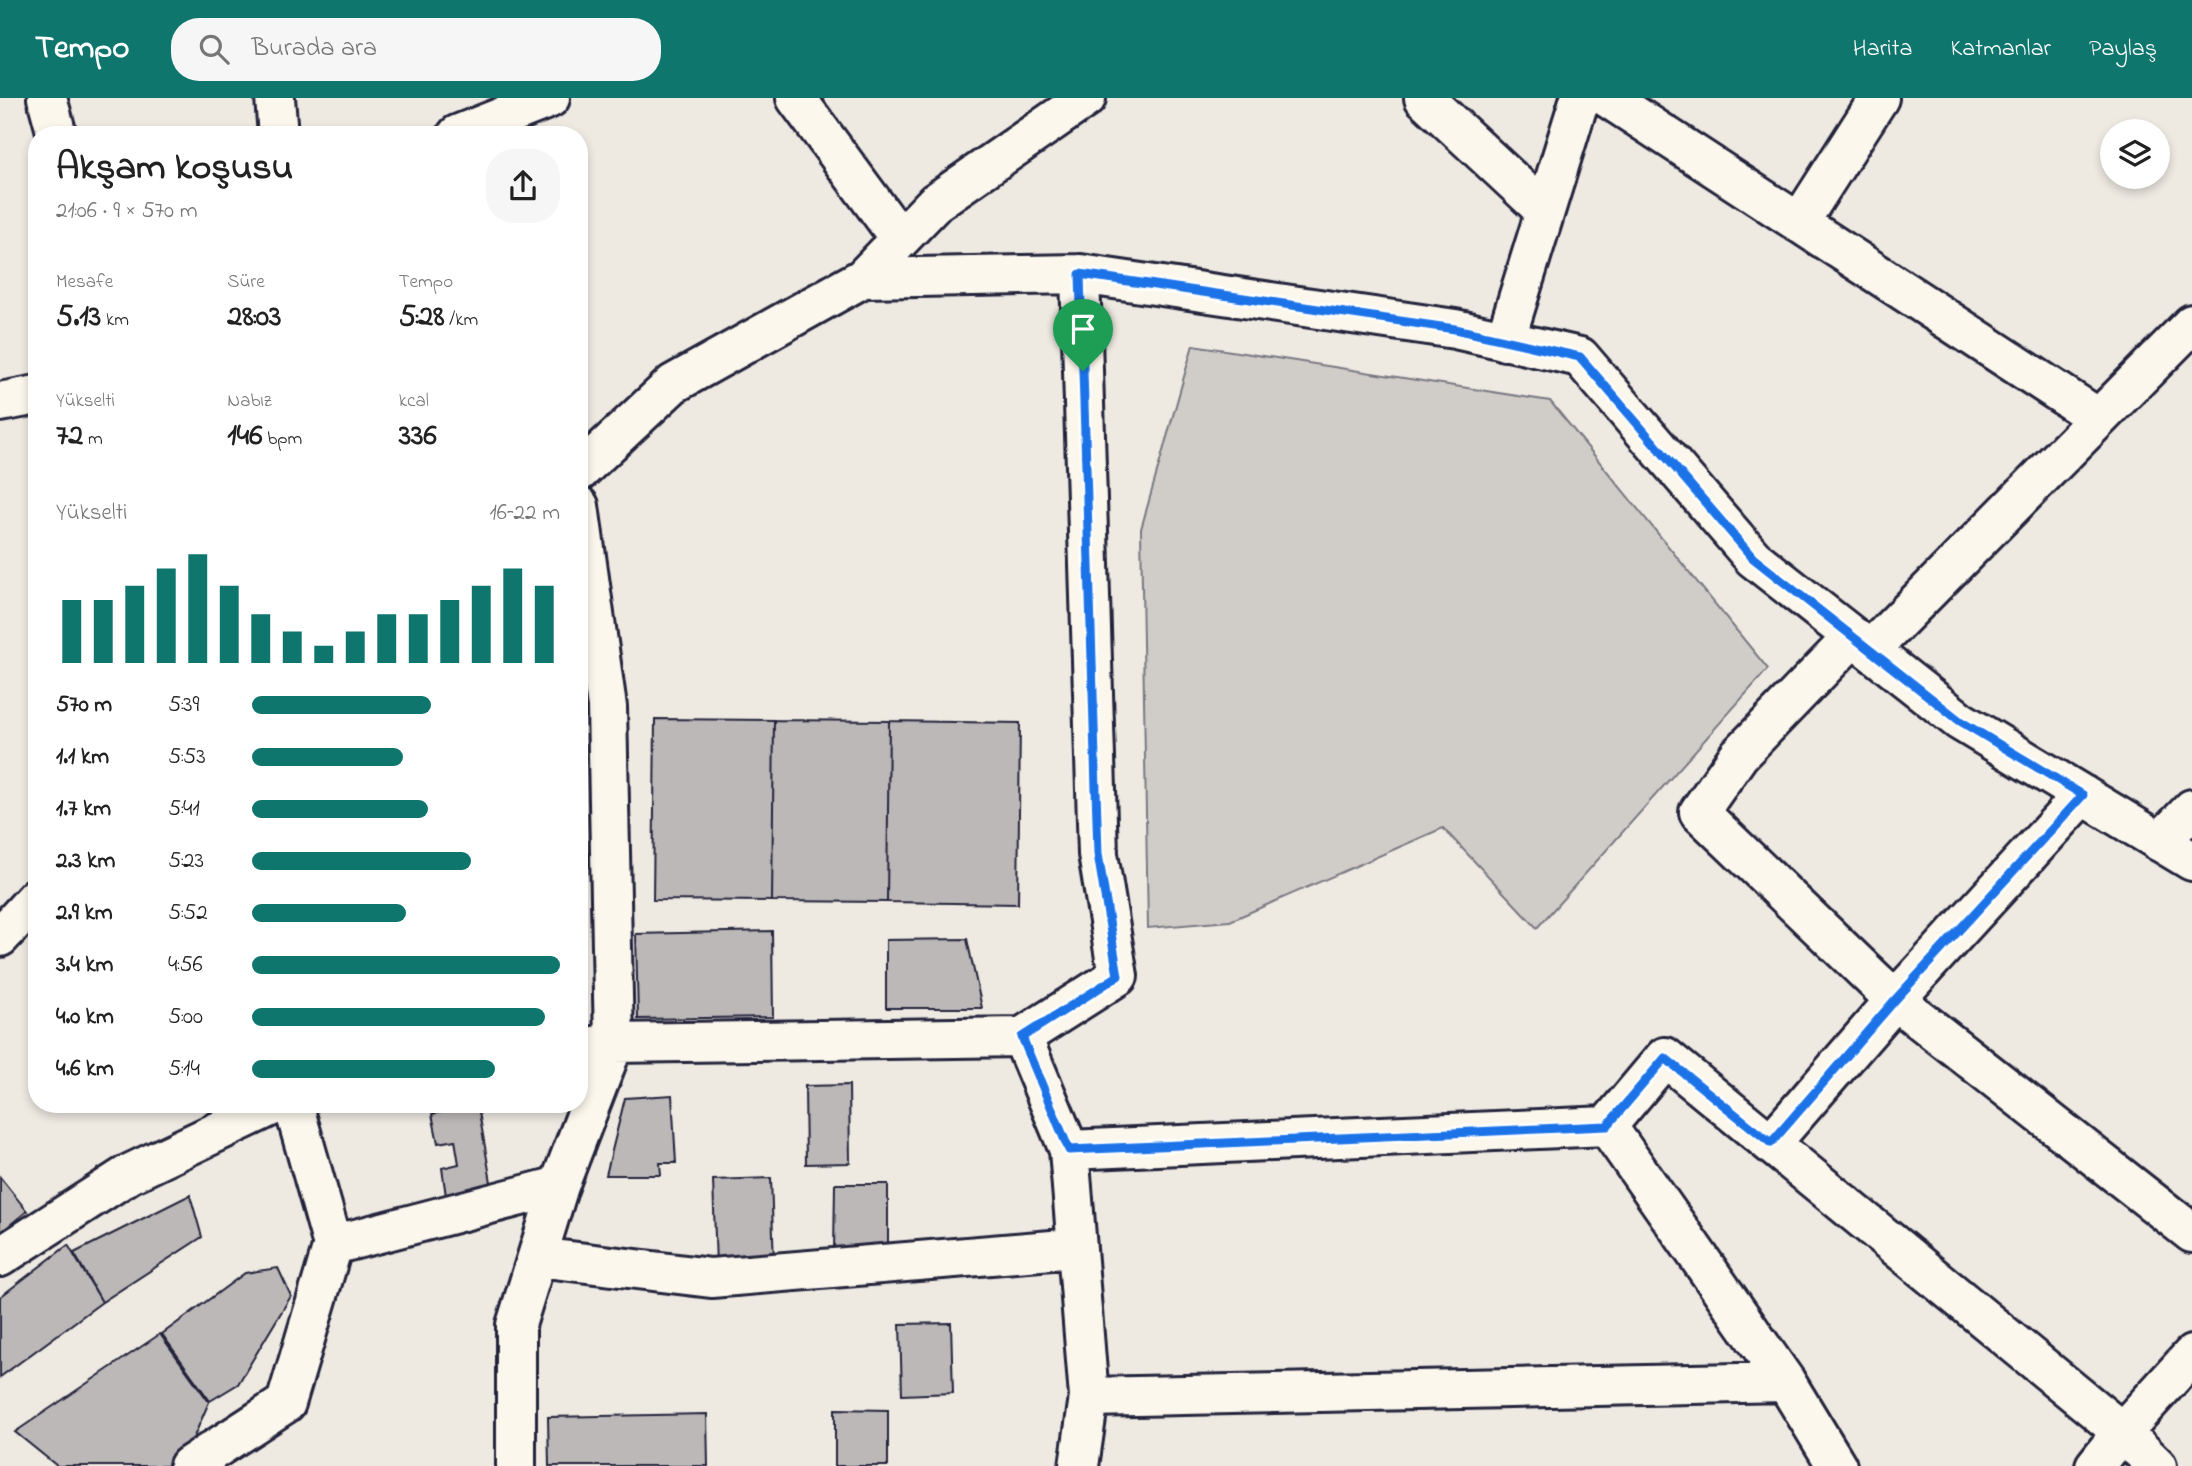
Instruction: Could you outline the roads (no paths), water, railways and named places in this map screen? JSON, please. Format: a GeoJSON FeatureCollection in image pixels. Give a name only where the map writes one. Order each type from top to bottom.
{"type":"FeatureCollection","features":[{"type":"Feature","properties":{"kind":"street"},"geometry":{"type":"LineString","coordinates":[[47,98],[55,126]]}},
{"type":"Feature","properties":{"kind":"street"},"geometry":{"type":"LineString","coordinates":[[275,98],[277,126]]}},
{"type":"Feature","properties":{"kind":"street"},"geometry":{"type":"LineString","coordinates":[[480,126],[550,98]]}},
{"type":"Feature","properties":{"kind":"street"},"geometry":{"type":"LineString","coordinates":[[796,98],[900,239]]}},
{"type":"Feature","properties":{"kind":"street"},"geometry":{"type":"LineString","coordinates":[[588,464],[673,384],[863,278],[936,202],[1086,98]]}},
{"type":"Feature","properties":{"kind":"street"},"geometry":{"type":"LineString","coordinates":[[1424,98],[1545,211]]}},
{"type":"Feature","properties":{"kind":"street"},"geometry":{"type":"LineString","coordinates":[[1505,341],[1580,98]]}},
{"type":"Feature","properties":{"kind":"street"},"geometry":{"type":"LineString","coordinates":[[1608,98],[2098,418]]}},
{"type":"Feature","properties":{"kind":"street"},"geometry":{"type":"LineString","coordinates":[[1799,223],[1879,98]]}},
{"type":"Feature","properties":{"kind":"street"},"geometry":{"type":"LineString","coordinates":[[863,278],[1080,274],[1455,329],[1580,357],[1753,558],[1960,721],[2192,861]]}},
{"type":"Feature","properties":{"kind":"street"},"geometry":{"type":"LineString","coordinates":[[596,1046],[1022,1037],[1118,976],[1098,854],[1080,274]]}},
{"type":"Feature","properties":{"kind":"street"},"geometry":{"type":"LineString","coordinates":[[2192,324],[2098,418],[1739,755],[1699,812],[1895,1000],[2192,1233]]}},
{"type":"Feature","properties":{"kind":"street"},"geometry":{"type":"LineString","coordinates":[[0,402],[28,397]]}},
{"type":"Feature","properties":{"kind":"street"},"geometry":{"type":"LineString","coordinates":[[588,571],[607,707],[596,1046],[588,1076]]}},
{"type":"Feature","properties":{"kind":"street"},"geometry":{"type":"LineString","coordinates":[[1771,1143],[1895,1000],[2083,795]]}},
{"type":"Feature","properties":{"kind":"street"},"geometry":{"type":"LineString","coordinates":[[2160,842],[2192,809]]}},
{"type":"Feature","properties":{"kind":"street"},"geometry":{"type":"LineString","coordinates":[[0,893],[28,890]]}},
{"type":"Feature","properties":{"kind":"street"},"geometry":{"type":"LineString","coordinates":[[0,937],[28,907]]}},
{"type":"Feature","properties":{"kind":"street"},"geometry":{"type":"LineString","coordinates":[[1022,1037],[1069,1150],[1088,1397],[1079,1466]]}},
{"type":"Feature","properties":{"kind":"street"},"geometry":{"type":"LineString","coordinates":[[1069,1150],[1607,1126],[1665,1058],[2122,1432],[2157,1466]]}},
{"type":"Feature","properties":{"kind":"street"},"geometry":{"type":"LineString","coordinates":[[0,1257],[129,1174],[257,1113]]}},
{"type":"Feature","properties":{"kind":"street"},"geometry":{"type":"LineString","coordinates":[[189,1466],[286,1403],[333,1245],[296,1113]]}},
{"type":"Feature","properties":{"kind":"street"},"geometry":{"type":"LineString","coordinates":[[516,1466],[516,1325],[578,1113]]}},
{"type":"Feature","properties":{"kind":"street"},"geometry":{"type":"LineString","coordinates":[[1607,1126],[1786,1382],[1837,1466]]}},
{"type":"Feature","properties":{"kind":"street"},"geometry":{"type":"LineString","coordinates":[[333,1245],[559,1186]]}},
{"type":"Feature","properties":{"kind":"street"},"geometry":{"type":"LineString","coordinates":[[537,1258],[711,1278],[1076,1248]]}},
{"type":"Feature","properties":{"kind":"street"},"geometry":{"type":"LineString","coordinates":[[2095,1466],[2192,1355]]}},
{"type":"Feature","properties":{"kind":"street"},"geometry":{"type":"LineString","coordinates":[[1088,1397],[1786,1382]]}}]}
